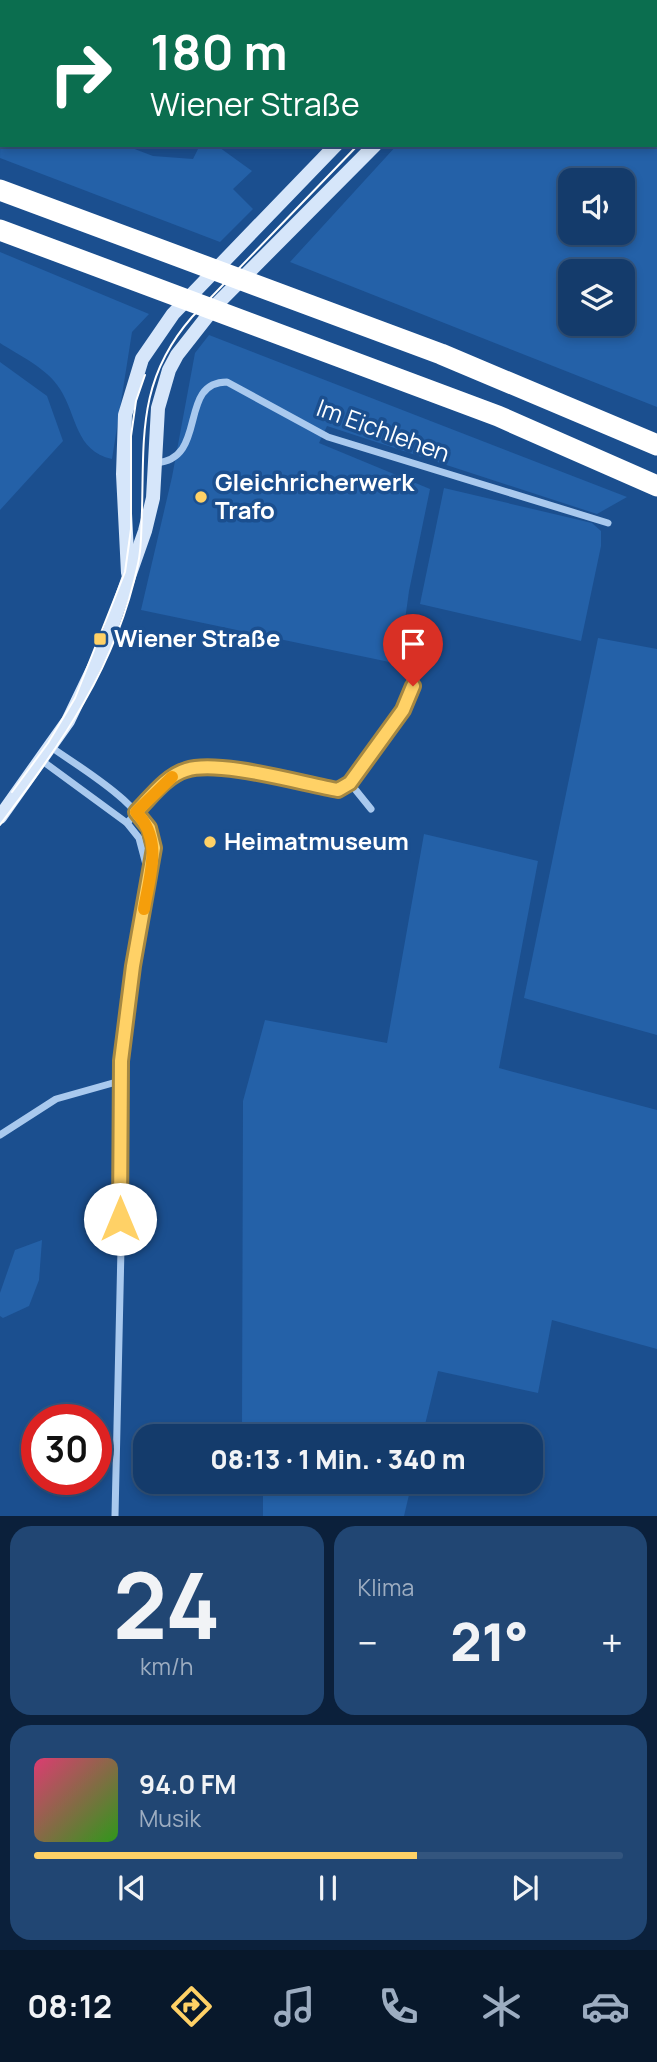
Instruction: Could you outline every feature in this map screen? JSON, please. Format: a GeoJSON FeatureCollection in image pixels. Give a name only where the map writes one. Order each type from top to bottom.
{"type":"FeatureCollection","features":[{"type":"Feature","properties":{"kind":"highway"},"geometry":{"type":"LineString","coordinates":[[0,190],[441,354],[657,445]]}},
{"type":"Feature","properties":{"kind":"highway"},"geometry":{"type":"LineString","coordinates":[[0,230],[498,416],[657,486]]}},
{"type":"Feature","properties":{"kind":"main road"},"geometry":{"type":"LineString","coordinates":[[128,582],[123,474],[125,415],[131,387],[154,339],[173,314],[334,147]]}},
{"type":"Feature","properties":{"kind":"main road"},"geometry":{"type":"LineString","coordinates":[[0,817],[51,747],[91,677],[140,552],[153,498],[158,408],[169,370],[181,348],[194,330],[280,239],[373,147]]}},
{"type":"Feature","properties":{"kind":"street","name":"Im Eichlehen"},"geometry":{"type":"LineString","coordinates":[[156,463],[172,460],[182,452],[202,396],[214,384],[227,382],[328,437],[608,523]]}},
{"type":"Feature","properties":{"kind":"street"},"geometry":{"type":"LineString","coordinates":[[127,822],[170,778],[186,770],[201,767],[338,790],[350,783],[403,710],[413,686]]}},
{"type":"Feature","properties":{"kind":"street"},"geometry":{"type":"LineString","coordinates":[[51,747],[136,812],[153,840],[150,877],[133,966],[120,1081],[121,1248],[115,1516]]}},
{"type":"Feature","properties":{"kind":"street"},"geometry":{"type":"LineString","coordinates":[[41,760],[127,822],[139,838],[150,877]]}},
{"type":"Feature","properties":{"kind":"street"},"geometry":{"type":"LineString","coordinates":[[350,783],[371,809]]}},
{"type":"Feature","properties":{"kind":"street"},"geometry":{"type":"LineString","coordinates":[[0,1135],[56,1099],[120,1081]]}},
{"type":"Feature","properties":{"kind":"shaded area"},"geometry":{"type":"Polygon","coordinates":[[[0,147],[129,147],[153,156],[193,159],[199,147],[219,147],[252,171],[233,189],[253,209],[220,242],[0,158],[0,147]]]}},
{"type":"Feature","properties":{"kind":"shaded area"},"geometry":{"type":"Polygon","coordinates":[[[395,147],[657,147],[657,407],[290,262],[395,147]]]}},
{"type":"Feature","properties":{"kind":"shaded area"},"geometry":{"type":"Polygon","coordinates":[[[0,252],[149,314],[132,332],[112,459],[100,455],[84,440],[66,399],[55,382],[33,363],[0,343],[0,252]]]}},
{"type":"Feature","properties":{"kind":"shaded area"},"geometry":{"type":"Polygon","coordinates":[[[209,335],[627,497],[597,514],[327,426],[319,443],[430,489],[409,591],[399,664],[141,610],[172,477],[195,353],[209,335]]]}},
{"type":"Feature","properties":{"kind":"shaded area"},"geometry":{"type":"Polygon","coordinates":[[[0,362],[47,396],[63,441],[0,510],[0,362]]]}},
{"type":"Feature","properties":{"kind":"shaded area"},"geometry":{"type":"Polygon","coordinates":[[[444,488],[592,523],[601,531],[601,546],[581,641],[420,604],[444,488]]]}},
{"type":"Feature","properties":{"kind":"shaded area"},"geometry":{"type":"Polygon","coordinates":[[[598,638],[657,649],[657,1035],[524,998],[598,638]]]}},
{"type":"Feature","properties":{"kind":"shaded area"},"geometry":{"type":"Polygon","coordinates":[[[424,834],[538,861],[499,1068],[657,1110],[657,1349],[552,1320],[538,1393],[438,1371],[425,1424],[242,1424],[243,1101],[265,1020],[387,1043],[424,834]]]}},
{"type":"Feature","properties":{"kind":"shaded area"},"geometry":{"type":"Polygon","coordinates":[[[42,1240],[39,1280],[29,1306],[3,1318],[0,1316],[0,1293],[15,1250],[42,1240]]]}},
{"type":"Feature","properties":{"kind":"shaded area"},"geometry":{"type":"Polygon","coordinates":[[[263,1494],[409,1494],[404,1516],[263,1516],[263,1494]]]}},
{"type":"Feature","properties":{"kind":"tram line"},"geometry":{"type":"LineString","coordinates":[[0,825],[65,733],[84,702],[116,637],[128,602],[140,551],[144,433],[148,409],[153,386],[174,340],[192,317],[356,147]]}},
{"type":"Feature","properties":{"kind":"tram line"},"geometry":{"type":"LineString","coordinates":[[12,792],[48,743],[75,698],[125,572],[131,529],[131,436],[136,401],[145,375]]}},
{"type":"Feature","properties":{"kind":"slow traffic"},"geometry":{"type":"LineString","coordinates":[[144,909],[154,848],[149,828],[136,812],[172,777]]}},
{"type":"Feature","properties":{"kind":"place","name":"Gleichricherwerk Trafo"},"geometry":{"type":"Point","coordinates":[201,497]}},
{"type":"Feature","properties":{"kind":"place","name":"Wiener Straße"},"geometry":{"type":"Point","coordinates":[100,639]}},
{"type":"Feature","properties":{"kind":"place","name":"Heimatmuseum"},"geometry":{"type":"Point","coordinates":[210,842]}},
{"type":"Feature","properties":{"kind":"route"},"geometry":{"type":"LineString","coordinates":[[120,1219],[121,1061],[133,966],[154,848],[149,828],[136,812],[170,778],[186,770],[201,767],[338,790],[350,783],[403,710],[413,686]]}}]}
